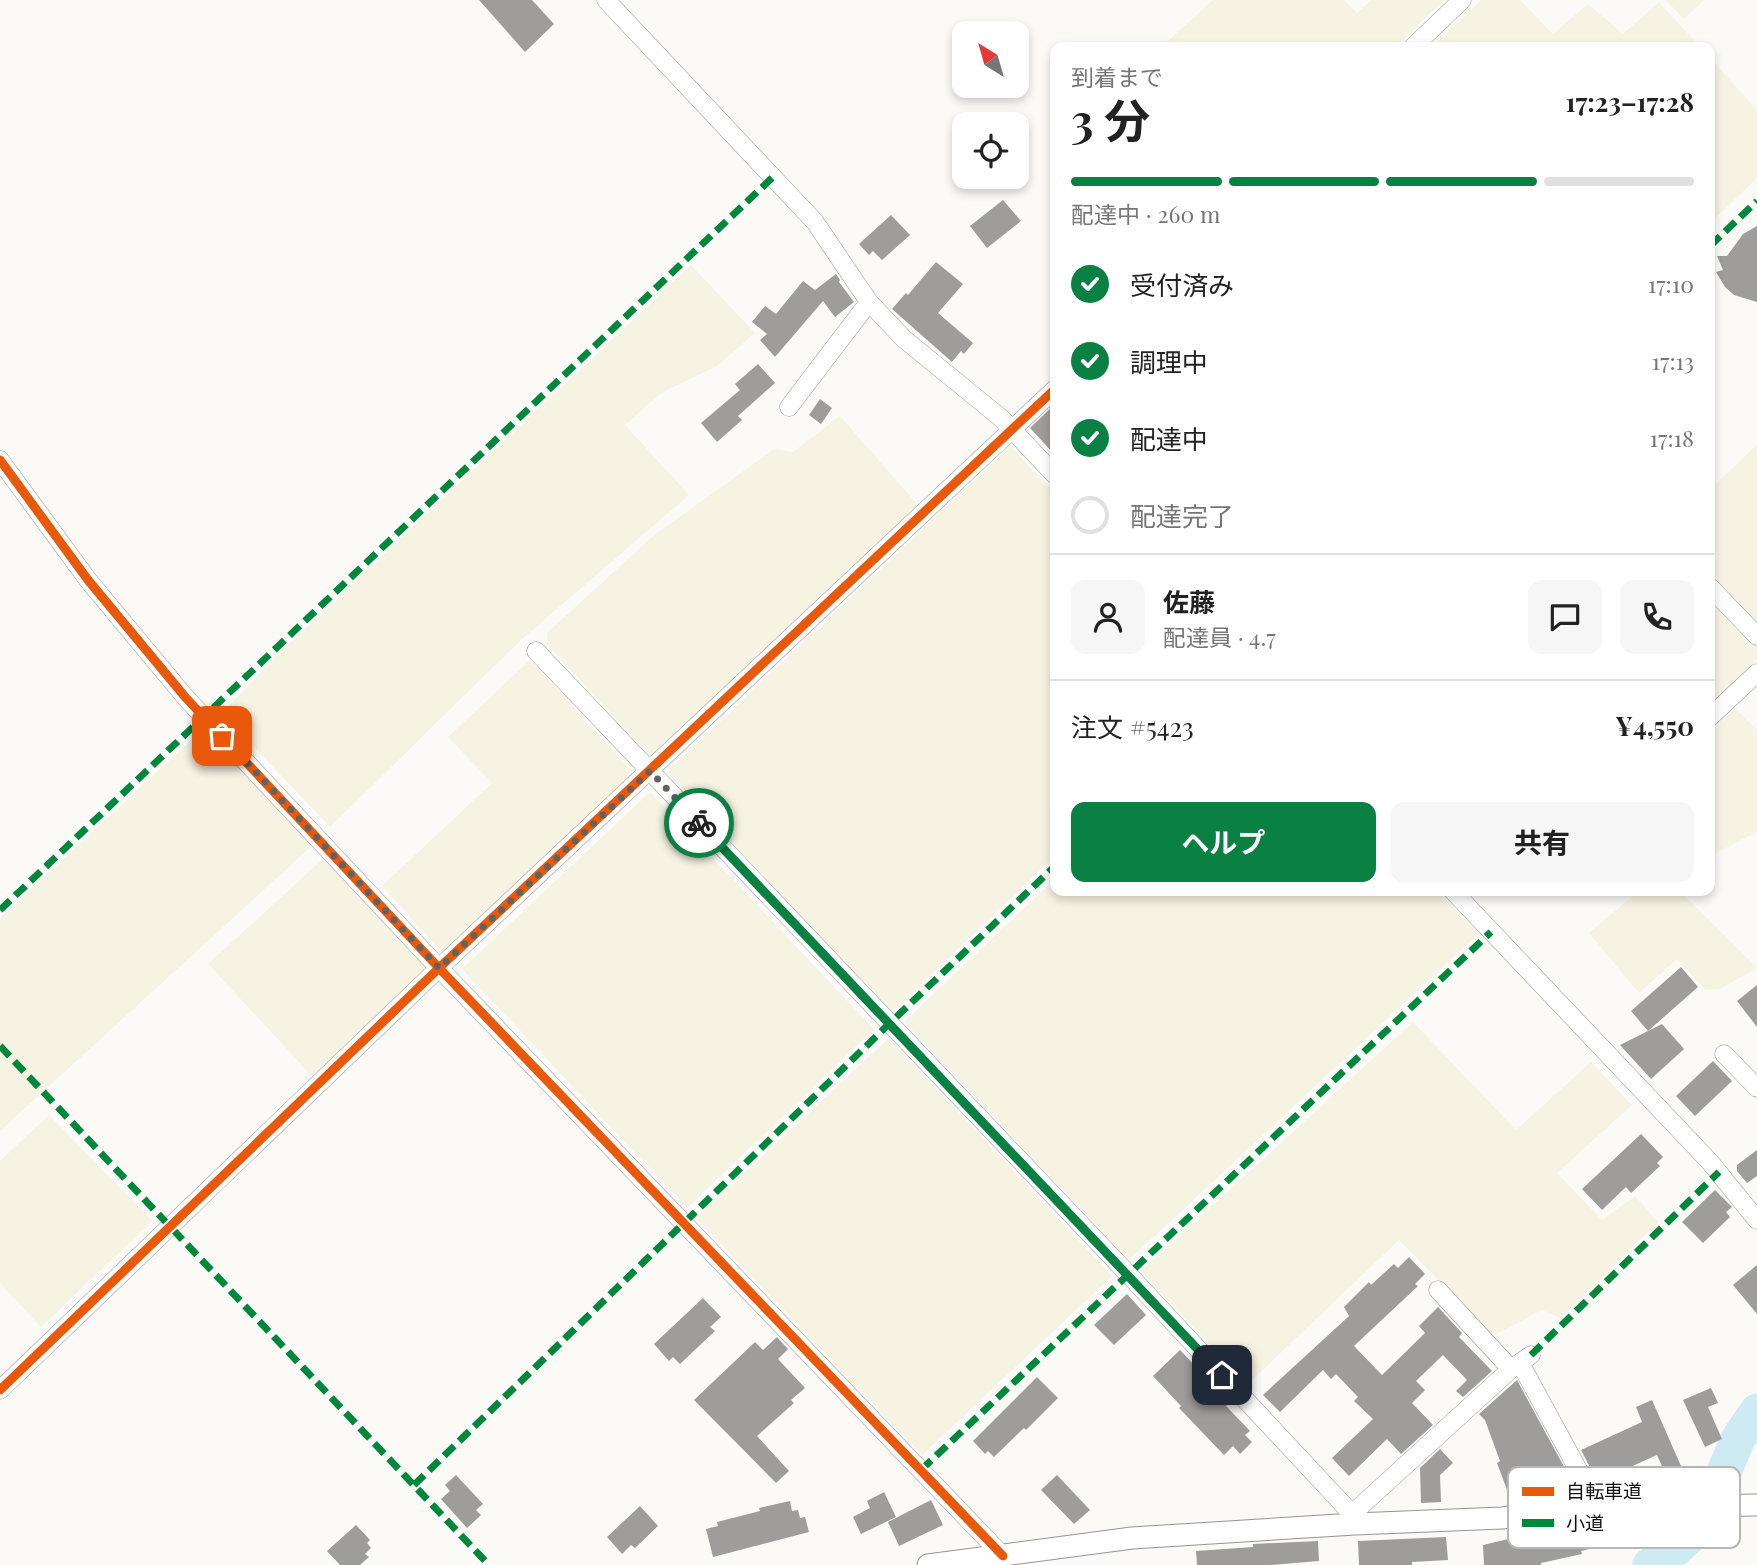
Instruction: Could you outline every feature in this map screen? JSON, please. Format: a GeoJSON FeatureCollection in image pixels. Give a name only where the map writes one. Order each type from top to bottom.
{"type":"FeatureCollection","features":[{"type":"Feature","properties":{"kind":"street"},"geometry":{"type":"LineString","coordinates":[[606,0],[815,222],[869,302],[904,340],[950,374],[1012,430],[1050,470]]}},
{"type":"Feature","properties":{"kind":"street"},"geometry":{"type":"LineString","coordinates":[[1418,42],[1462,0]]}},
{"type":"Feature","properties":{"kind":"street"},"geometry":{"type":"LineString","coordinates":[[789,407],[869,302]]}},
{"type":"Feature","properties":{"kind":"street"},"geometry":{"type":"LineString","coordinates":[[0,1390],[439,968],[1050,394]]}},
{"type":"Feature","properties":{"kind":"street"},"geometry":{"type":"LineString","coordinates":[[0,460],[88,580],[186,698],[439,968],[1003,1556]]}},
{"type":"Feature","properties":{"kind":"street"},"geometry":{"type":"LineString","coordinates":[[1715,592],[1757,636]]}},
{"type":"Feature","properties":{"kind":"street"},"geometry":{"type":"LineString","coordinates":[[536,651],[1119,1265],[1354,1519]]}},
{"type":"Feature","properties":{"kind":"street"},"geometry":{"type":"LineString","coordinates":[[1715,713],[1757,673]]}},
{"type":"Feature","properties":{"kind":"street"},"geometry":{"type":"LineString","coordinates":[[1458,896],[1710,1162],[1757,1220]]}},
{"type":"Feature","properties":{"kind":"street"},"geometry":{"type":"LineString","coordinates":[[1724,1054],[1757,1088]]}},
{"type":"Feature","properties":{"kind":"street"},"geometry":{"type":"LineString","coordinates":[[1438,1290],[1521,1362],[1577,1467]]}},
{"type":"Feature","properties":{"kind":"street"},"geometry":{"type":"LineString","coordinates":[[1354,1519],[1521,1362]]}},
{"type":"Feature","properties":{"kind":"street"},"geometry":{"type":"LineString","coordinates":[[928,1565],[1132,1538],[1354,1519],[1508,1517]]}},
{"type":"Feature","properties":{"kind":"shaded area"},"geometry":{"type":"Polygon","coordinates":[[[1213,0],[1344,0],[1357,13],[1371,0],[1444,0],[1400,42],[1167,42],[1213,0]]]}},
{"type":"Feature","properties":{"kind":"shaded area"},"geometry":{"type":"Polygon","coordinates":[[[1481,0],[1520,0],[1553,34],[1588,4],[1623,34],[1659,2],[1695,42],[1437,42],[1481,0]]]}},
{"type":"Feature","properties":{"kind":"shaded area"},"geometry":{"type":"Polygon","coordinates":[[[1666,0],[1704,0],[1684,19],[1666,0]]]}},
{"type":"Feature","properties":{"kind":"shaded area"},"geometry":{"type":"Polygon","coordinates":[[[1715,64],[1757,110],[1757,178],[1715,218],[1715,64]]]}},
{"type":"Feature","properties":{"kind":"shaded area"},"geometry":{"type":"Polygon","coordinates":[[[691,265],[755,333],[717,366],[661,393],[625,425],[689,495],[522,639],[330,827],[222,713],[276,656],[691,265]]]}},
{"type":"Feature","properties":{"kind":"shaded area"},"geometry":{"type":"Polygon","coordinates":[[[840,416],[918,505],[650,756],[547,644],[547,633],[653,536],[774,449],[793,452],[840,416]]]}},
{"type":"Feature","properties":{"kind":"shaded area"},"geometry":{"type":"Polygon","coordinates":[[[1757,445],[1757,629],[1715,585],[1715,484],[1757,445]]]}},
{"type":"Feature","properties":{"kind":"shaded area"},"geometry":{"type":"Polygon","coordinates":[[[1010,446],[1050,489],[1050,861],[891,1013],[667,772],[1010,446]]]}},
{"type":"Feature","properties":{"kind":"shaded area"},"geometry":{"type":"Polygon","coordinates":[[[1715,600],[1757,643],[1757,660],[1715,700],[1715,600]]]}},
{"type":"Feature","properties":{"kind":"shaded area"},"geometry":{"type":"Polygon","coordinates":[[[530,660],[635,774],[443,953],[382,886],[492,783],[448,737],[530,660]]]}},
{"type":"Feature","properties":{"kind":"shaded area"},"geometry":{"type":"Polygon","coordinates":[[[1735,708],[1757,730],[1757,832],[1715,853],[1715,727],[1735,708]]]}},
{"type":"Feature","properties":{"kind":"shaded area"},"geometry":{"type":"Polygon","coordinates":[[[204,728],[315,843],[0,1131],[0,918],[204,728]]]}},
{"type":"Feature","properties":{"kind":"shaded area"},"geometry":{"type":"Polygon","coordinates":[[[650,792],[874,1029],[687,1208],[462,969],[650,792]]]}},
{"type":"Feature","properties":{"kind":"shaded area"},"geometry":{"type":"Polygon","coordinates":[[[325,857],[425,960],[424,972],[313,1077],[208,964],[325,857]]]}},
{"type":"Feature","properties":{"kind":"shaded area"},"geometry":{"type":"Polygon","coordinates":[[[1050,884],[1050,896],[1443,896],[1479,933],[1129,1260],[904,1022],[1050,884]]]}},
{"type":"Feature","properties":{"kind":"shaded area"},"geometry":{"type":"Polygon","coordinates":[[[1633,896],[1685,896],[1757,968],[1720,989],[1705,990],[1677,959],[1639,993],[1589,933],[1633,896]]]}},
{"type":"Feature","properties":{"kind":"shaded area"},"geometry":{"type":"Polygon","coordinates":[[[1413,1022],[1516,1130],[1591,1062],[1632,1105],[1557,1173],[1602,1220],[1635,1196],[1658,1222],[1561,1318],[1542,1310],[1493,1336],[1399,1240],[1247,1385],[1141,1271],[1413,1022]]]}},
{"type":"Feature","properties":{"kind":"shaded area"},"geometry":{"type":"Polygon","coordinates":[[[889,1038],[1112,1276],[922,1455],[696,1218],[889,1038]]]}},
{"type":"Feature","properties":{"kind":"shaded area"},"geometry":{"type":"Polygon","coordinates":[[[49,1115],[152,1221],[41,1327],[0,1283],[0,1161],[49,1115]]]}},
{"type":"Feature","properties":{"kind":"building"},"geometry":{"type":"Polygon","coordinates":[[[479,0],[532,0],[554,24],[525,52],[479,0]]]}},
{"type":"Feature","properties":{"kind":"building"},"geometry":{"type":"Polygon","coordinates":[[[1003,200],[1021,221],[987,248],[970,226],[1003,200]]]}},
{"type":"Feature","properties":{"kind":"building"},"geometry":{"type":"Polygon","coordinates":[[[891,215],[910,235],[882,260],[873,251],[869,255],[859,244],[891,215]]]}},
{"type":"Feature","properties":{"kind":"building"},"geometry":{"type":"Polygon","coordinates":[[[1757,226],[1757,302],[1734,295],[1725,287],[1716,272],[1723,270],[1717,256],[1727,256],[1743,234],[1757,226]]]}},
{"type":"Feature","properties":{"kind":"building"},"geometry":{"type":"Polygon","coordinates":[[[936,262],[963,284],[938,313],[973,343],[964,354],[961,351],[952,362],[892,309],[906,293],[908,295],[936,262]]]}},
{"type":"Feature","properties":{"kind":"building"},"geometry":{"type":"Polygon","coordinates":[[[836,274],[854,302],[835,317],[823,301],[775,357],[760,340],[767,334],[752,322],[765,306],[776,314],[803,281],[815,290],[836,274]]]}},
{"type":"Feature","properties":{"kind":"building"},"geometry":{"type":"Polygon","coordinates":[[[758,364],[775,383],[738,416],[742,420],[717,442],[701,423],[740,390],[735,384],[758,364]]]}},
{"type":"Feature","properties":{"kind":"building"},"geometry":{"type":"Polygon","coordinates":[[[820,399],[832,408],[821,424],[809,415],[820,399]]]}},
{"type":"Feature","properties":{"kind":"building"},"geometry":{"type":"Polygon","coordinates":[[[1050,409],[1050,450],[1030,428],[1050,409]]]}},
{"type":"Feature","properties":{"kind":"building"},"geometry":{"type":"Polygon","coordinates":[[[1681,967],[1698,987],[1648,1031],[1631,1011],[1681,967]]]}},
{"type":"Feature","properties":{"kind":"building"},"geometry":{"type":"Polygon","coordinates":[[[1757,985],[1757,1027],[1737,1001],[1757,985]]]}},
{"type":"Feature","properties":{"kind":"building"},"geometry":{"type":"Polygon","coordinates":[[[1662,1024],[1684,1049],[1651,1079],[1620,1045],[1662,1024]]]}},
{"type":"Feature","properties":{"kind":"building"},"geometry":{"type":"Polygon","coordinates":[[[1713,1061],[1732,1081],[1695,1116],[1676,1096],[1713,1061]]]}},
{"type":"Feature","properties":{"kind":"building"},"geometry":{"type":"Polygon","coordinates":[[[1641,1134],[1663,1157],[1657,1163],[1660,1166],[1631,1193],[1626,1187],[1602,1210],[1582,1189],[1641,1134]]]}},
{"type":"Feature","properties":{"kind":"building"},"geometry":{"type":"Polygon","coordinates":[[[1757,1150],[1757,1176],[1747,1183],[1737,1171],[1737,1165],[1757,1150]]]}},
{"type":"Feature","properties":{"kind":"building"},"geometry":{"type":"Polygon","coordinates":[[[1715,1190],[1732,1207],[1726,1212],[1730,1217],[1703,1243],[1682,1222],[1715,1190]]]}},
{"type":"Feature","properties":{"kind":"building"},"geometry":{"type":"Polygon","coordinates":[[[1409,1257],[1425,1274],[1415,1284],[1418,1286],[1354,1346],[1382,1375],[1425,1333],[1419,1326],[1438,1307],[1462,1333],[1459,1337],[1492,1371],[1463,1397],[1456,1391],[1467,1380],[1443,1355],[1416,1381],[1425,1390],[1412,1403],[1433,1425],[1401,1454],[1387,1439],[1349,1476],[1332,1458],[1373,1419],[1354,1401],[1358,1397],[1336,1374],[1331,1379],[1323,1370],[1280,1412],[1263,1395],[1349,1316],[1344,1307],[1369,1282],[1371,1285],[1394,1264],[1398,1268],[1409,1257]]]}},
{"type":"Feature","properties":{"kind":"building"},"geometry":{"type":"Polygon","coordinates":[[[1757,1265],[1757,1314],[1733,1285],[1757,1265]]]}},
{"type":"Feature","properties":{"kind":"building"},"geometry":{"type":"Polygon","coordinates":[[[1127,1294],[1146,1315],[1114,1345],[1094,1325],[1127,1294]]]}},
{"type":"Feature","properties":{"kind":"building"},"geometry":{"type":"Polygon","coordinates":[[[703,1298],[721,1317],[710,1327],[715,1331],[680,1364],[673,1357],[669,1361],[654,1344],[703,1298]]]}},
{"type":"Feature","properties":{"kind":"building"},"geometry":{"type":"Polygon","coordinates":[[[777,1337],[788,1349],[778,1359],[805,1388],[791,1400],[794,1403],[757,1436],[789,1471],[776,1483],[694,1400],[755,1342],[763,1350],[777,1337]]]}},
{"type":"Feature","properties":{"kind":"building"},"geometry":{"type":"Polygon","coordinates":[[[1180,1350],[1230,1403],[1226,1406],[1250,1431],[1245,1435],[1252,1442],[1240,1454],[1233,1446],[1224,1455],[1153,1376],[1180,1350]]]}},
{"type":"Feature","properties":{"kind":"building"},"geometry":{"type":"Polygon","coordinates":[[[1037,1377],[1058,1398],[994,1457],[988,1451],[985,1454],[973,1441],[1037,1377]]]}},
{"type":"Feature","properties":{"kind":"building"},"geometry":{"type":"Polygon","coordinates":[[[1517,1380],[1564,1467],[1508,1467],[1508,1492],[1485,1420],[1479,1414],[1517,1380]]]}},
{"type":"Feature","properties":{"kind":"building"},"geometry":{"type":"Polygon","coordinates":[[[1711,1388],[1718,1403],[1708,1407],[1722,1439],[1705,1447],[1683,1400],[1711,1388]]]}},
{"type":"Feature","properties":{"kind":"building"},"geometry":{"type":"Polygon","coordinates":[[[1652,1400],[1681,1466],[1662,1467],[1657,1455],[1630,1467],[1590,1467],[1581,1450],[1642,1422],[1636,1407],[1652,1400]]]}},
{"type":"Feature","properties":{"kind":"building"},"geometry":{"type":"Polygon","coordinates":[[[1440,1449],[1453,1463],[1440,1475],[1441,1502],[1421,1503],[1420,1468],[1440,1449]]]}},
{"type":"Feature","properties":{"kind":"building"},"geometry":{"type":"Polygon","coordinates":[[[456,1475],[483,1504],[476,1510],[481,1515],[467,1528],[441,1499],[450,1491],[445,1485],[456,1475]]]}},
{"type":"Feature","properties":{"kind":"building"},"geometry":{"type":"Polygon","coordinates":[[[1057,1475],[1090,1510],[1074,1524],[1041,1490],[1057,1475]]]}},
{"type":"Feature","properties":{"kind":"building"},"geometry":{"type":"Polygon","coordinates":[[[884,1492],[896,1517],[861,1534],[853,1517],[870,1508],[867,1501],[884,1492]]]}},
{"type":"Feature","properties":{"kind":"building"},"geometry":{"type":"Polygon","coordinates":[[[931,1500],[943,1525],[899,1546],[888,1522],[931,1500]]]}},
{"type":"Feature","properties":{"kind":"building"},"geometry":{"type":"Polygon","coordinates":[[[790,1501],[792,1511],[798,1510],[800,1518],[805,1517],[809,1532],[713,1557],[706,1529],[718,1526],[717,1522],[760,1511],[759,1508],[790,1501]]]}},
{"type":"Feature","properties":{"kind":"building"},"geometry":{"type":"Polygon","coordinates":[[[640,1506],[658,1526],[635,1548],[631,1545],[622,1554],[607,1537],[640,1506]]]}},
{"type":"Feature","properties":{"kind":"building"},"geometry":{"type":"Polygon","coordinates":[[[356,1525],[370,1540],[367,1543],[371,1548],[365,1554],[369,1557],[360,1565],[340,1565],[327,1551],[356,1525]]]}},
{"type":"Feature","properties":{"kind":"building"},"geometry":{"type":"Polygon","coordinates":[[[1446,1537],[1448,1560],[1412,1562],[1412,1565],[1359,1565],[1358,1541],[1446,1537]]]}},
{"type":"Feature","properties":{"kind":"building"},"geometry":{"type":"Polygon","coordinates":[[[1508,1539],[1508,1548],[1594,1548],[1581,1551],[1582,1554],[1541,1565],[1484,1565],[1483,1545],[1508,1539]]]}},
{"type":"Feature","properties":{"kind":"building"},"geometry":{"type":"Polygon","coordinates":[[[1318,1541],[1319,1561],[1271,1565],[1197,1565],[1196,1551],[1253,1547],[1253,1544],[1318,1541]]]}},
{"type":"Feature","properties":{"kind":"waterway"},"geometry":{"type":"LineString","coordinates":[[1726,1467],[1738,1439],[1757,1411]]}},
{"type":"Feature","properties":{"kind":"waterway"},"geometry":{"type":"LineString","coordinates":[[1650,1565],[1677,1548]]}},
{"type":"Feature","properties":{"kind":"marked path"},"geometry":{"type":"LineString","coordinates":[[0,910],[773,177]]}},
{"type":"Feature","properties":{"kind":"marked path"},"geometry":{"type":"LineString","coordinates":[[1715,241],[1757,201]]}},
{"type":"Feature","properties":{"kind":"marked path"},"geometry":{"type":"LineString","coordinates":[[414,1485],[1050,871]]}},
{"type":"Feature","properties":{"kind":"marked path"},"geometry":{"type":"LineString","coordinates":[[921,1470],[1491,932]]}},
{"type":"Feature","properties":{"kind":"marked path"},"geometry":{"type":"LineString","coordinates":[[0,1046],[489,1565]]}},
{"type":"Feature","properties":{"kind":"marked path"},"geometry":{"type":"LineString","coordinates":[[1531,1355],[1719,1172]]}},
{"type":"Feature","properties":{"kind":"cycle path"},"geometry":{"type":"LineString","coordinates":[[0,1390],[439,968],[1050,394]]}},
{"type":"Feature","properties":{"kind":"cycle path"},"geometry":{"type":"LineString","coordinates":[[0,460],[88,580],[186,698],[439,968],[1003,1556]]}},
{"type":"Feature","properties":{"kind":"way so far"},"geometry":{"type":"LineString","coordinates":[[222,736],[439,968],[650,771],[699,823]]}},
{"type":"Feature","properties":{"kind":"route"},"geometry":{"type":"LineString","coordinates":[[699,823],[1222,1375]]}}]}
